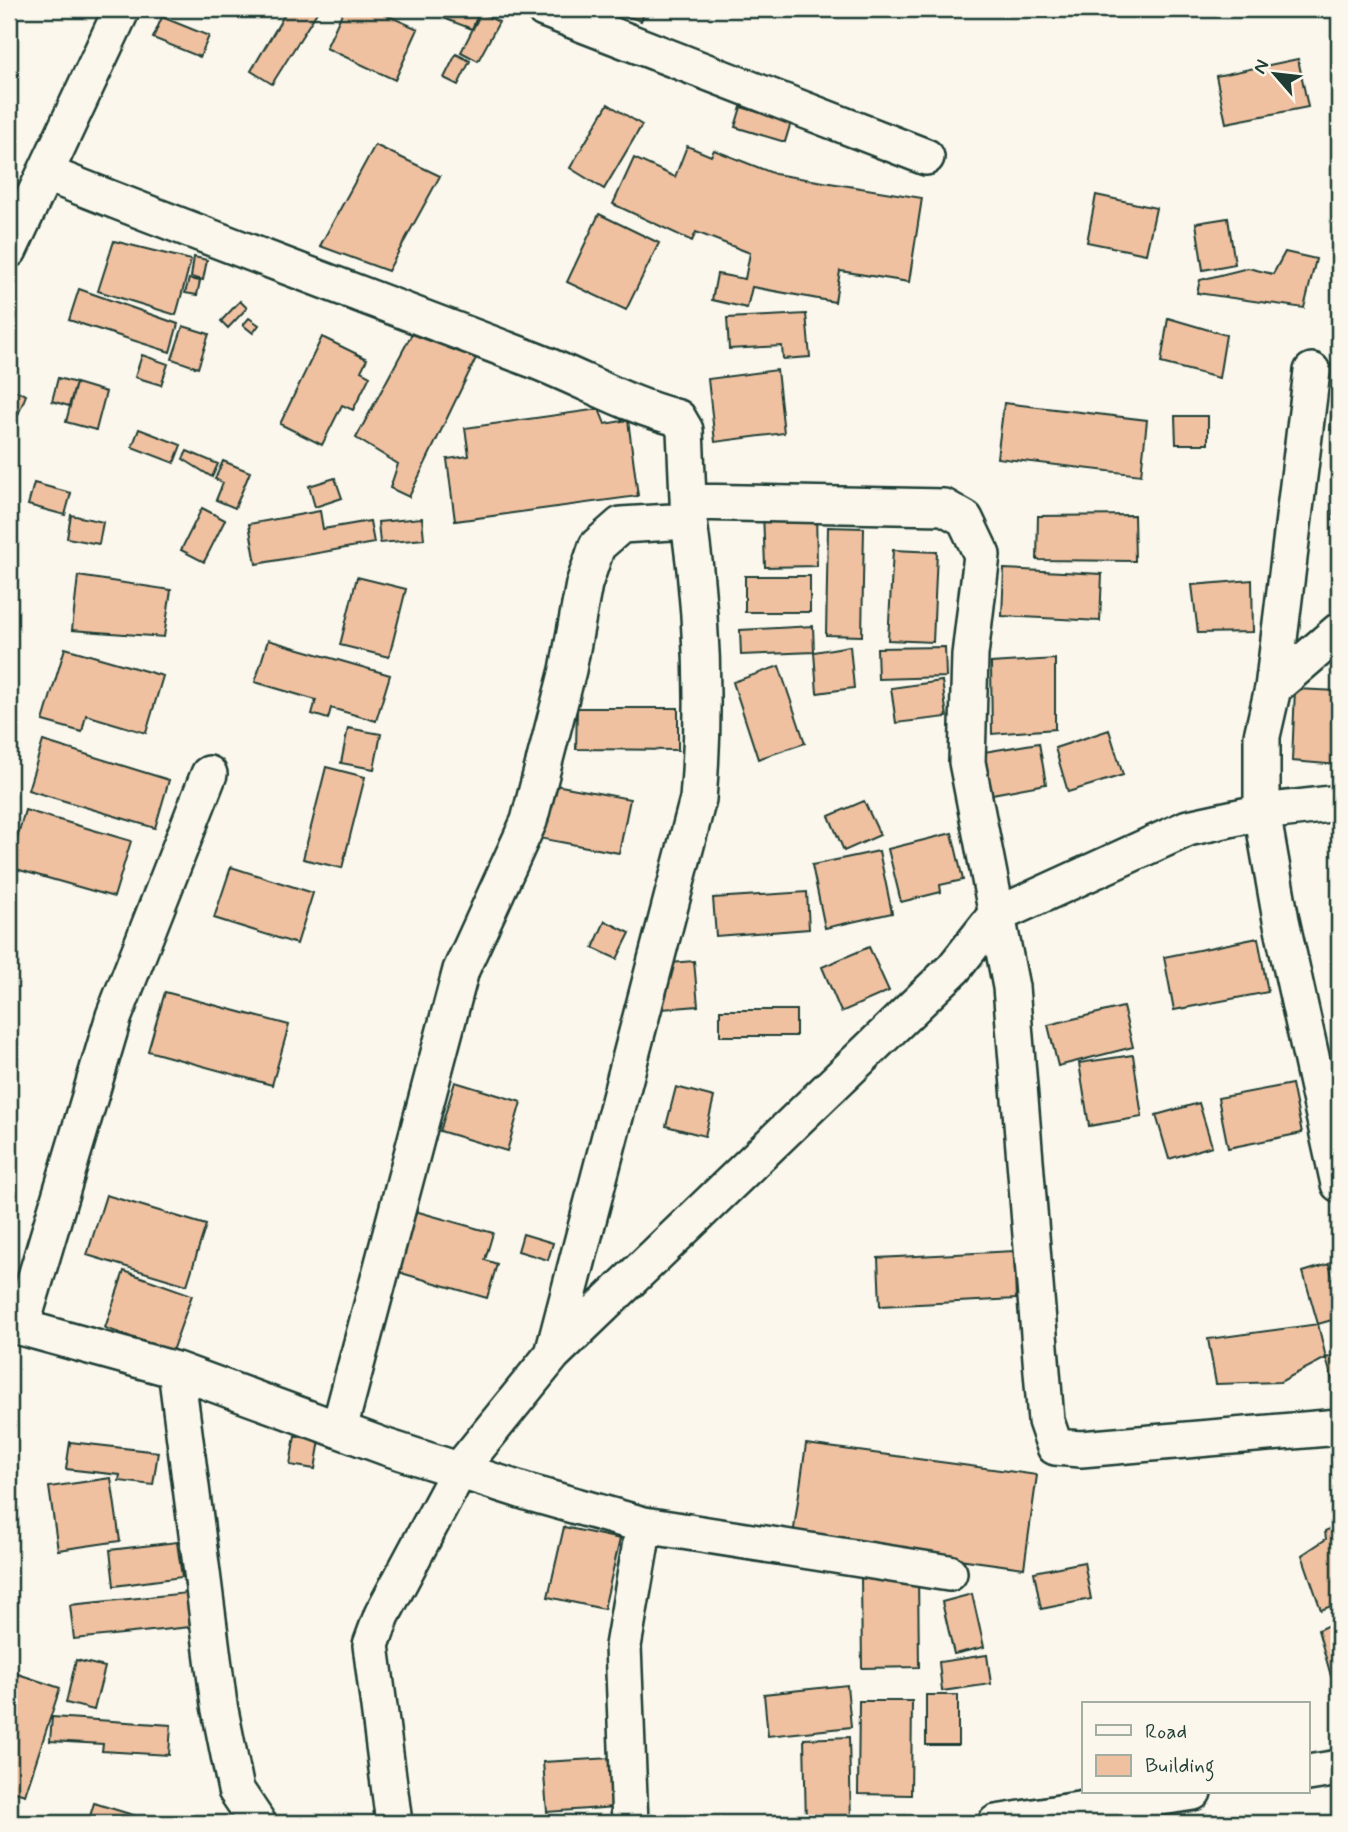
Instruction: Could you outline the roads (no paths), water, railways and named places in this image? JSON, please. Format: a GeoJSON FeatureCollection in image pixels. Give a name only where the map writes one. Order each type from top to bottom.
{"type":"FeatureCollection","features":[{"type":"Feature","properties":{"kind":"street"},"geometry":{"type":"LineString","coordinates":[[9,250],[122,9]]}},
{"type":"Feature","properties":{"kind":"street"},"geometry":{"type":"LineString","coordinates":[[544,9],[926,157]]}},
{"type":"Feature","properties":{"kind":"street"},"geometry":{"type":"LineString","coordinates":[[45,173],[287,269],[533,360],[642,409],[678,418],[685,430],[689,512],[699,603],[703,740],[698,799],[553,1354]]}},
{"type":"Feature","properties":{"kind":"street"},"geometry":{"type":"LineString","coordinates":[[1312,372],[1273,688],[1262,736],[1262,812],[1281,920],[1336,1149],[1339,1184]]}},
{"type":"Feature","properties":{"kind":"street"},"geometry":{"type":"LineString","coordinates":[[339,1429],[461,970],[529,821],[568,670],[584,584],[597,546],[621,525],[689,512],[944,508],[965,519],[982,555],[970,656],[967,762],[1011,987],[1046,1421],[1055,1447],[1081,1449],[1339,1427]]}},
{"type":"Feature","properties":{"kind":"street"},"geometry":{"type":"LineString","coordinates":[[1273,688],[1339,631]]}},
{"type":"Feature","properties":{"kind":"street"},"geometry":{"type":"LineString","coordinates":[[209,774],[114,1016],[15,1326],[176,1370],[386,1447],[530,1493],[644,1525],[949,1573]]}},
{"type":"Feature","properties":{"kind":"street"},"geometry":{"type":"LineString","coordinates":[[394,1823],[371,1645],[382,1615],[460,1469],[553,1354],[954,968],[995,916],[1188,828],[1262,812],[1339,803]]}},
{"type":"Feature","properties":{"kind":"street"},"geometry":{"type":"LineString","coordinates":[[176,1370],[219,1704],[236,1790],[258,1823]]}},
{"type":"Feature","properties":{"kind":"street"},"geometry":{"type":"LineString","coordinates":[[630,1823],[623,1646],[644,1525]]}},
{"type":"Feature","properties":{"kind":"street"},"geometry":{"type":"LineString","coordinates":[[1310,1773],[1339,1768]]}},
{"type":"Feature","properties":{"kind":"street"},"geometry":{"type":"LineString","coordinates":[[996,1823],[1180,1794]]}}]}
